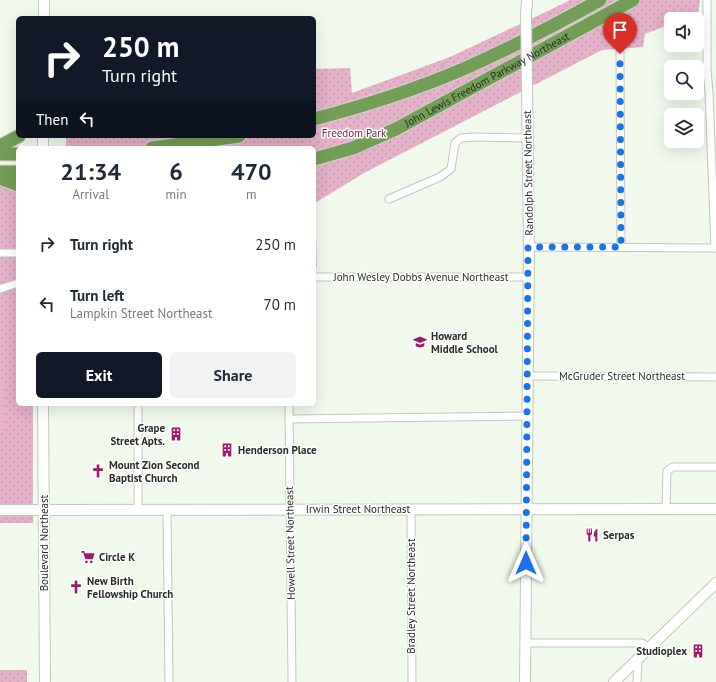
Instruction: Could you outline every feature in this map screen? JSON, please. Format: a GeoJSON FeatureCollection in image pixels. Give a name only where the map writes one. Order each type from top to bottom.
{"type":"FeatureCollection","features":[{"type":"Feature","properties":{"kind":"highway","name":"John Lewis Freedom Parkway Northeast"},"geometry":{"type":"LineString","coordinates":[[316,118],[383,99],[460,70],[529,38],[600,0]]}},
{"type":"Feature","properties":{"kind":"highway","name":"John Lewis Freedom Parkway Northeast"},"geometry":{"type":"LineString","coordinates":[[316,158],[352,148],[396,129],[633,0]]}},
{"type":"Feature","properties":{"kind":"highway"},"geometry":{"type":"LineString","coordinates":[[0,146],[16,138]]}},
{"type":"Feature","properties":{"kind":"highway"},"geometry":{"type":"LineString","coordinates":[[166,146],[224,138]]}},
{"type":"Feature","properties":{"kind":"highway"},"geometry":{"type":"LineString","coordinates":[[0,154],[16,154]]}},
{"type":"Feature","properties":{"kind":"highway"},"geometry":{"type":"LineString","coordinates":[[0,172],[16,172]]}},
{"type":"Feature","properties":{"kind":"highway"},"geometry":{"type":"LineString","coordinates":[[0,178],[16,184]]}},
{"type":"Feature","properties":{"kind":"street"},"geometry":{"type":"LineString","coordinates":[[44,0],[44,16]]}},
{"type":"Feature","properties":{"kind":"street","name":"Randolph Street Northeast"},"geometry":{"type":"LineString","coordinates":[[525,682],[528,376],[527,0]]}},
{"type":"Feature","properties":{"kind":"street"},"geometry":{"type":"LineString","coordinates":[[528,247],[715,248],[707,71],[707,0]]}},
{"type":"Feature","properties":{"kind":"street"},"geometry":{"type":"LineString","coordinates":[[620,53],[621,247]]}},
{"type":"Feature","properties":{"kind":"street"},"geometry":{"type":"LineString","coordinates":[[389,199],[440,177],[451,169],[455,143],[461,138],[528,138]]}},
{"type":"Feature","properties":{"kind":"street"},"geometry":{"type":"LineString","coordinates":[[0,253],[16,253]]}},
{"type":"Feature","properties":{"kind":"street","name":"John Wesley Dobbs Avenue Northeast"},"geometry":{"type":"LineString","coordinates":[[316,278],[528,277]]}},
{"type":"Feature","properties":{"kind":"street"},"geometry":{"type":"LineString","coordinates":[[0,289],[16,284]]}},
{"type":"Feature","properties":{"kind":"street","name":"McGruder Street Northeast"},"geometry":{"type":"LineString","coordinates":[[528,376],[716,377]]}},
{"type":"Feature","properties":{"kind":"street","name":"Boulevard Northeast"},"geometry":{"type":"LineString","coordinates":[[43,406],[45,682]]}},
{"type":"Feature","properties":{"kind":"street","name":"Howell Street Northeast"},"geometry":{"type":"LineString","coordinates":[[288,406],[292,682]]}},
{"type":"Feature","properties":{"kind":"street"},"geometry":{"type":"LineString","coordinates":[[138,409],[138,510]]}},
{"type":"Feature","properties":{"kind":"street"},"geometry":{"type":"LineString","coordinates":[[289,419],[527,416]]}},
{"type":"Feature","properties":{"kind":"street"},"geometry":{"type":"LineString","coordinates":[[666,509],[668,469],[673,467],[716,467]]}},
{"type":"Feature","properties":{"kind":"street","name":"Bradley Street Northeast"},"geometry":{"type":"LineString","coordinates":[[411,509],[412,682]]}},
{"type":"Feature","properties":{"kind":"street","name":"Irwin Street Northeast"},"geometry":{"type":"LineString","coordinates":[[0,510],[716,509]]}},
{"type":"Feature","properties":{"kind":"street"},"geometry":{"type":"LineString","coordinates":[[167,510],[169,682]]}},
{"type":"Feature","properties":{"kind":"street"},"geometry":{"type":"LineString","coordinates":[[614,682],[716,583]]}},
{"type":"Feature","properties":{"kind":"street"},"geometry":{"type":"LineString","coordinates":[[526,643],[642,643],[649,648]]}},
{"type":"Feature","properties":{"kind":"street"},"geometry":{"type":"LineString","coordinates":[[637,682],[638,659]]}},
{"type":"Feature","properties":{"kind":"green space","name":"Freedom Park"},"geometry":{"type":"Polygon","coordinates":[[[570,0],[700,0],[698,12],[664,12],[664,27],[645,34],[643,47],[602,50],[364,173],[316,202],[316,146],[66,146],[66,138],[316,138],[316,69],[350,68],[352,93],[450,57],[570,0]]]}},
{"type":"Feature","properties":{"kind":"green space"},"geometry":{"type":"Polygon","coordinates":[[[16,182],[16,406],[33,406],[33,523],[0,523],[0,183],[16,182]]]}},
{"type":"Feature","properties":{"kind":"green space","name":"Freedom Park"},"geometry":{"type":"Polygon","coordinates":[[[316,235],[317,267],[316,267],[316,235]]]}},
{"type":"Feature","properties":{"kind":"green space"},"geometry":{"type":"Polygon","coordinates":[[[0,384],[3,384],[3,427],[0,427],[0,384]]]}},
{"type":"Feature","properties":{"kind":"green space"},"geometry":{"type":"Polygon","coordinates":[[[0,670],[27,670],[27,682],[0,682],[0,670]]]}},
{"type":"Feature","properties":{"kind":"place","name":"Howard Middle School"},"geometry":{"type":"Point","coordinates":[420,342]}},
{"type":"Feature","properties":{"kind":"place","name":"Grape Street Apts."},"geometry":{"type":"Point","coordinates":[176,434]}},
{"type":"Feature","properties":{"kind":"place","name":"Henderson Place"},"geometry":{"type":"Point","coordinates":[227,450]}},
{"type":"Feature","properties":{"kind":"place","name":"Mount Zion Second Baptist Church"},"geometry":{"type":"Point","coordinates":[98,471]}},
{"type":"Feature","properties":{"kind":"place","name":"Serpas"},"geometry":{"type":"Point","coordinates":[592,535]}},
{"type":"Feature","properties":{"kind":"place","name":"Circle K"},"geometry":{"type":"Point","coordinates":[88,557]}},
{"type":"Feature","properties":{"kind":"place","name":"New Birth Fellowship Church"},"geometry":{"type":"Point","coordinates":[76,587]}},
{"type":"Feature","properties":{"kind":"place","name":"Studioplex"},"geometry":{"type":"Point","coordinates":[698,651]}},
{"type":"Feature","properties":{"kind":"route"},"geometry":{"type":"LineString","coordinates":[[526,563],[528,247],[621,247],[620,54]]}}]}
